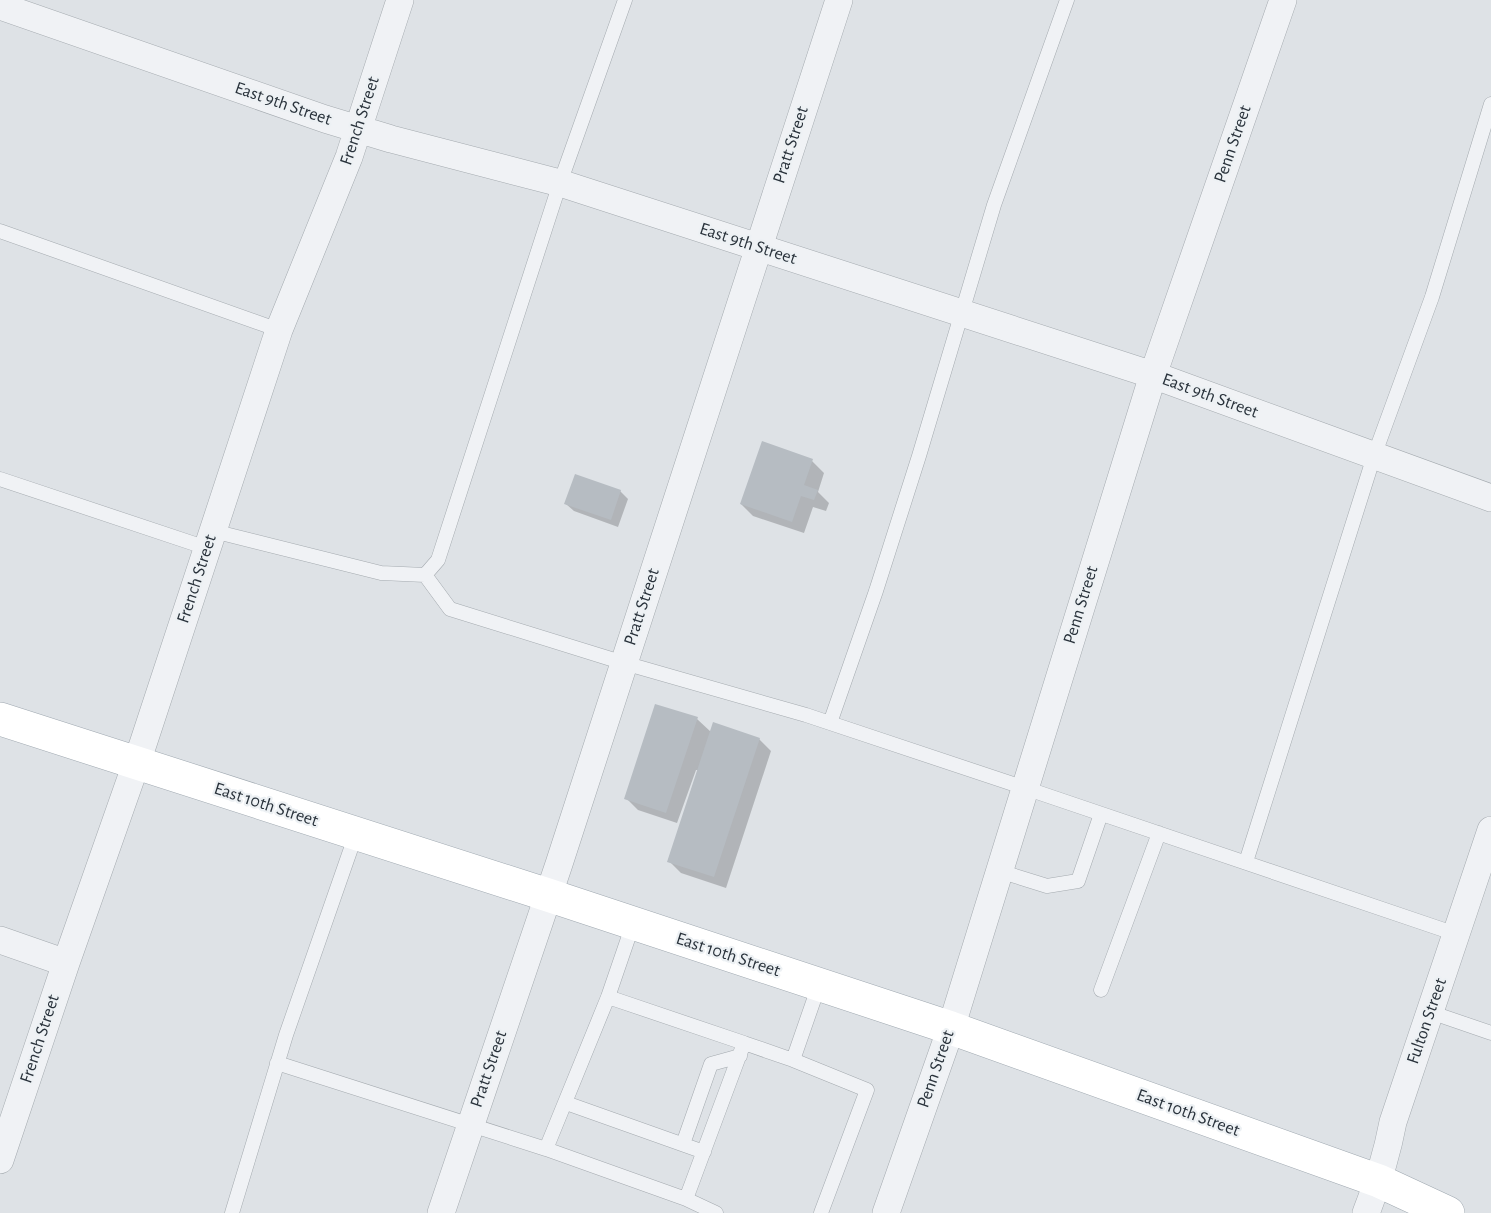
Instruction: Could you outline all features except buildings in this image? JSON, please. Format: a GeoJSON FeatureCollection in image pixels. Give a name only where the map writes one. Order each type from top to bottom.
{"type":"FeatureCollection","features":[{"type":"Feature","properties":{"kind":"main road","name":"East 10th Street"},"geometry":{"type":"LineString","coordinates":[[0,720],[548,895],[951,1028],[1378,1181],[1448,1213]]}},
{"type":"Feature","properties":{"kind":"street","name":"French Street"},"geometry":{"type":"LineString","coordinates":[[0,1160],[4,1131],[143,744],[279,330],[349,157],[400,0]]}},
{"type":"Feature","properties":{"kind":"street","name":"Pratt Street"},"geometry":{"type":"LineString","coordinates":[[441,1213],[548,895],[839,0]]}},
{"type":"Feature","properties":{"kind":"street","name":"Penn Street"},"geometry":{"type":"LineString","coordinates":[[886,1213],[951,1028],[1153,375],[1283,0]]}},
{"type":"Feature","properties":{"kind":"street","name":"East 9th Street"},"geometry":{"type":"LineString","coordinates":[[0,6],[325,119],[560,183],[1153,375],[1491,498]]}},
{"type":"Feature","properties":{"kind":"street","name":"Fulton Street"},"geometry":{"type":"LineString","coordinates":[[1366,1213],[1378,1181],[1393,1122],[1491,830]]}},
{"type":"Feature","properties":{"kind":"street"},"geometry":{"type":"LineString","coordinates":[[0,940],[66,963]]}},
{"type":"Feature","properties":{"kind":"lane"},"geometry":{"type":"LineString","coordinates":[[425,575],[438,560],[560,183],[625,0]]}},
{"type":"Feature","properties":{"kind":"lane"},"geometry":{"type":"LineString","coordinates":[[830,723],[920,456],[994,205],[1067,0]]}},
{"type":"Feature","properties":{"kind":"lane"},"geometry":{"type":"LineString","coordinates":[[1246,862],[1374,456],[1432,297],[1491,104]]}},
{"type":"Feature","properties":{"kind":"lane"},"geometry":{"type":"LineString","coordinates":[[0,231],[279,330]]}},
{"type":"Feature","properties":{"kind":"lane"},"geometry":{"type":"LineString","coordinates":[[0,479],[210,540],[381,573],[425,575]]}},
{"type":"Feature","properties":{"kind":"lane"},"geometry":{"type":"LineString","coordinates":[[425,575],[450,609],[830,723],[1456,934]]}},
{"type":"Feature","properties":{"kind":"lane"},"geometry":{"type":"LineString","coordinates":[[999,872],[1047,886],[1077,881],[1101,814]]}},
{"type":"Feature","properties":{"kind":"lane"},"geometry":{"type":"LineString","coordinates":[[1101,990],[1159,833]]}},
{"type":"Feature","properties":{"kind":"lane"},"geometry":{"type":"LineString","coordinates":[[231,1213],[286,1035],[356,834]]}},
{"type":"Feature","properties":{"kind":"lane"},"geometry":{"type":"LineString","coordinates":[[546,1149],[608,997],[633,924]]}},
{"type":"Feature","properties":{"kind":"lane"},"geometry":{"type":"LineString","coordinates":[[793,1060],[819,985]]}},
{"type":"Feature","properties":{"kind":"lane"},"geometry":{"type":"LineString","coordinates":[[608,997],[742,1050],[793,1060],[867,1090],[820,1213]]}},
{"type":"Feature","properties":{"kind":"lane"},"geometry":{"type":"LineString","coordinates":[[1430,1012],[1491,1033]]}},
{"type":"Feature","properties":{"kind":"lane"},"geometry":{"type":"LineString","coordinates":[[683,1144],[711,1064],[742,1050]]}},
{"type":"Feature","properties":{"kind":"lane"},"geometry":{"type":"LineString","coordinates":[[686,1199],[742,1050]]}},
{"type":"Feature","properties":{"kind":"lane"},"geometry":{"type":"LineString","coordinates":[[277,1063],[546,1149],[686,1199],[716,1213]]}},
{"type":"Feature","properties":{"kind":"lane"},"geometry":{"type":"LineString","coordinates":[[566,1103],[704,1152]]}}]}
